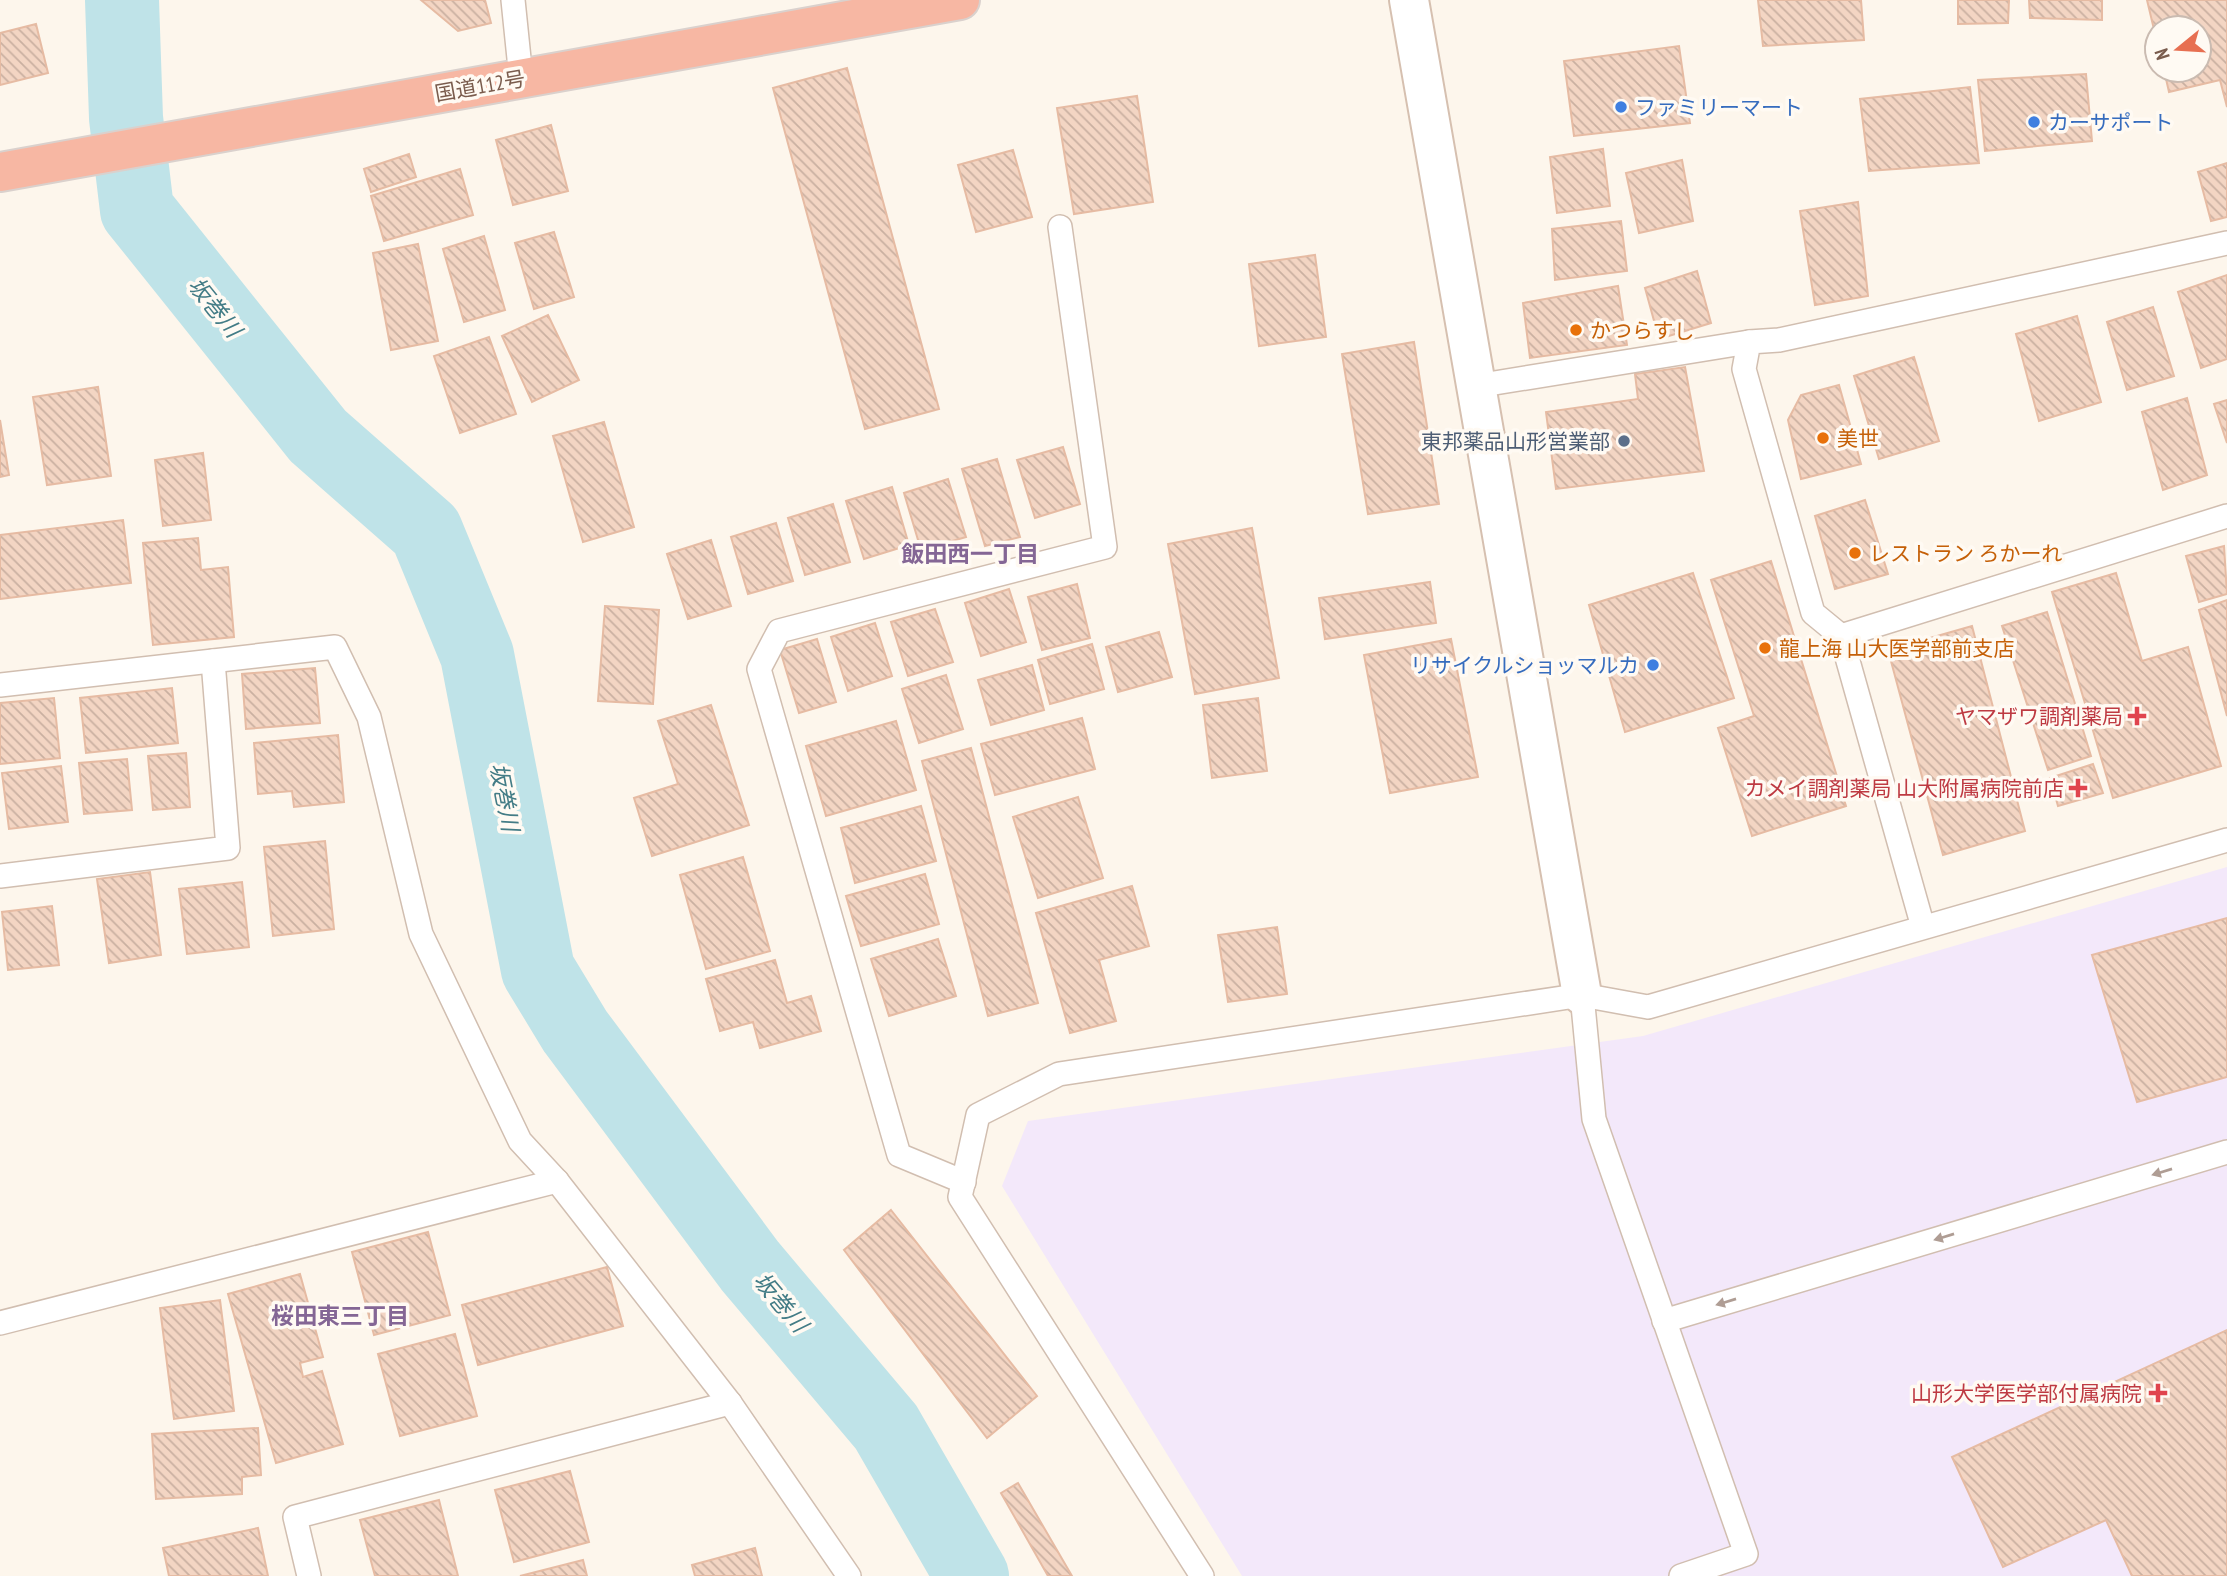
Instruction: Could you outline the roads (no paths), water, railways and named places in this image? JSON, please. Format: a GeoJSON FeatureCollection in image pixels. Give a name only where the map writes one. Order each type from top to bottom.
{"type":"FeatureCollection","features":[{"type":"Feature","properties":{"kind":"highway","name":"国道112号"},"geometry":{"type":"LineString","coordinates":[[0,172],[960,0]]}},
{"type":"Feature","properties":{"kind":"street"},"geometry":{"type":"LineString","coordinates":[[1409,0],[1582,995]]}},
{"type":"Feature","properties":{"kind":"lane"},"geometry":{"type":"LineString","coordinates":[[513,0],[521,78]]}},
{"type":"Feature","properties":{"kind":"lane"},"geometry":{"type":"LineString","coordinates":[[964,1182],[899,1155],[759,669],[779,631],[1105,547],[1060,227]]}},
{"type":"Feature","properties":{"kind":"lane"},"geometry":{"type":"LineString","coordinates":[[1476,386],[1793,337],[2227,243]]}},
{"type":"Feature","properties":{"kind":"lane"},"geometry":{"type":"LineString","coordinates":[[1749,342],[1744,369],[1813,612],[1841,636],[1923,927]]}},
{"type":"Feature","properties":{"kind":"lane"},"geometry":{"type":"LineString","coordinates":[[1841,636],[2227,516]]}},
{"type":"Feature","properties":{"kind":"lane"},"geometry":{"type":"LineString","coordinates":[[0,685],[335,647],[369,716],[421,934],[520,1141],[557,1181],[730,1403],[849,1576]]}},
{"type":"Feature","properties":{"kind":"lane"},"geometry":{"type":"LineString","coordinates":[[0,876],[228,848],[213,661]]}},
{"type":"Feature","properties":{"kind":"lane"},"geometry":{"type":"LineString","coordinates":[[1202,1576],[960,1197],[978,1115],[1059,1074],[1582,995],[1648,1007],[2227,840]]}},
{"type":"Feature","properties":{"kind":"lane"},"geometry":{"type":"LineString","coordinates":[[1582,995],[1594,1119],[1746,1554],[1681,1576]]}},
{"type":"Feature","properties":{"kind":"lane"},"geometry":{"type":"LineString","coordinates":[[1664,1321],[2227,1152]]}},
{"type":"Feature","properties":{"kind":"lane"},"geometry":{"type":"LineString","coordinates":[[0,1322],[557,1181]]}},
{"type":"Feature","properties":{"kind":"lane"},"geometry":{"type":"LineString","coordinates":[[309,1576],[295,1517],[730,1403]]}},
{"type":"Feature","properties":{"kind":"waterway","name":"坂巻川"},"geometry":{"type":"LineString","coordinates":[[122,0],[126,118],[137,210],[318,436],[426,531],[477,655],[538,970],[575,1031],[750,1266],[886,1427],[972,1576]]}},
{"type":"Feature","properties":{"kind":"place","name":"ファミリーマート"},"geometry":{"type":"Point","coordinates":[1621,107]}},
{"type":"Feature","properties":{"kind":"place","name":"カーサポート"},"geometry":{"type":"Point","coordinates":[2034,122]}},
{"type":"Feature","properties":{"kind":"place","name":"かつらすし"},"geometry":{"type":"Point","coordinates":[1576,330]}},
{"type":"Feature","properties":{"kind":"place","name":"美世"},"geometry":{"type":"Point","coordinates":[1823,438]}},
{"type":"Feature","properties":{"kind":"place","name":"東邦薬品山形営業部"},"geometry":{"type":"Point","coordinates":[1624,441]}},
{"type":"Feature","properties":{"kind":"place","name":"レストラン ろかーれ"},"geometry":{"type":"Point","coordinates":[1855,553]}},
{"type":"Feature","properties":{"kind":"place","name":"龍上海 山大医学部前支店"},"geometry":{"type":"Point","coordinates":[1765,648]}},
{"type":"Feature","properties":{"kind":"place","name":"リサイクルショッマルカ"},"geometry":{"type":"Point","coordinates":[1653,665]}},
{"type":"Feature","properties":{"kind":"place","name":"ヤマザワ調剤薬局"},"geometry":{"type":"Point","coordinates":[2137,716]}},
{"type":"Feature","properties":{"kind":"place","name":"カメイ調剤薬局 山大附属病院前店"},"geometry":{"type":"Point","coordinates":[2078,788]}},
{"type":"Feature","properties":{"kind":"place","name":"山形大学医学部付属病院"},"geometry":{"type":"Point","coordinates":[2158,1393]}},
{"type":"Feature","properties":{"kind":"district","name":"飯田西一丁目"},"geometry":{"type":"Point","coordinates":[970,553]}},
{"type":"Feature","properties":{"kind":"district","name":"桜田東三丁目"},"geometry":{"type":"Point","coordinates":[340,1315]}}]}
